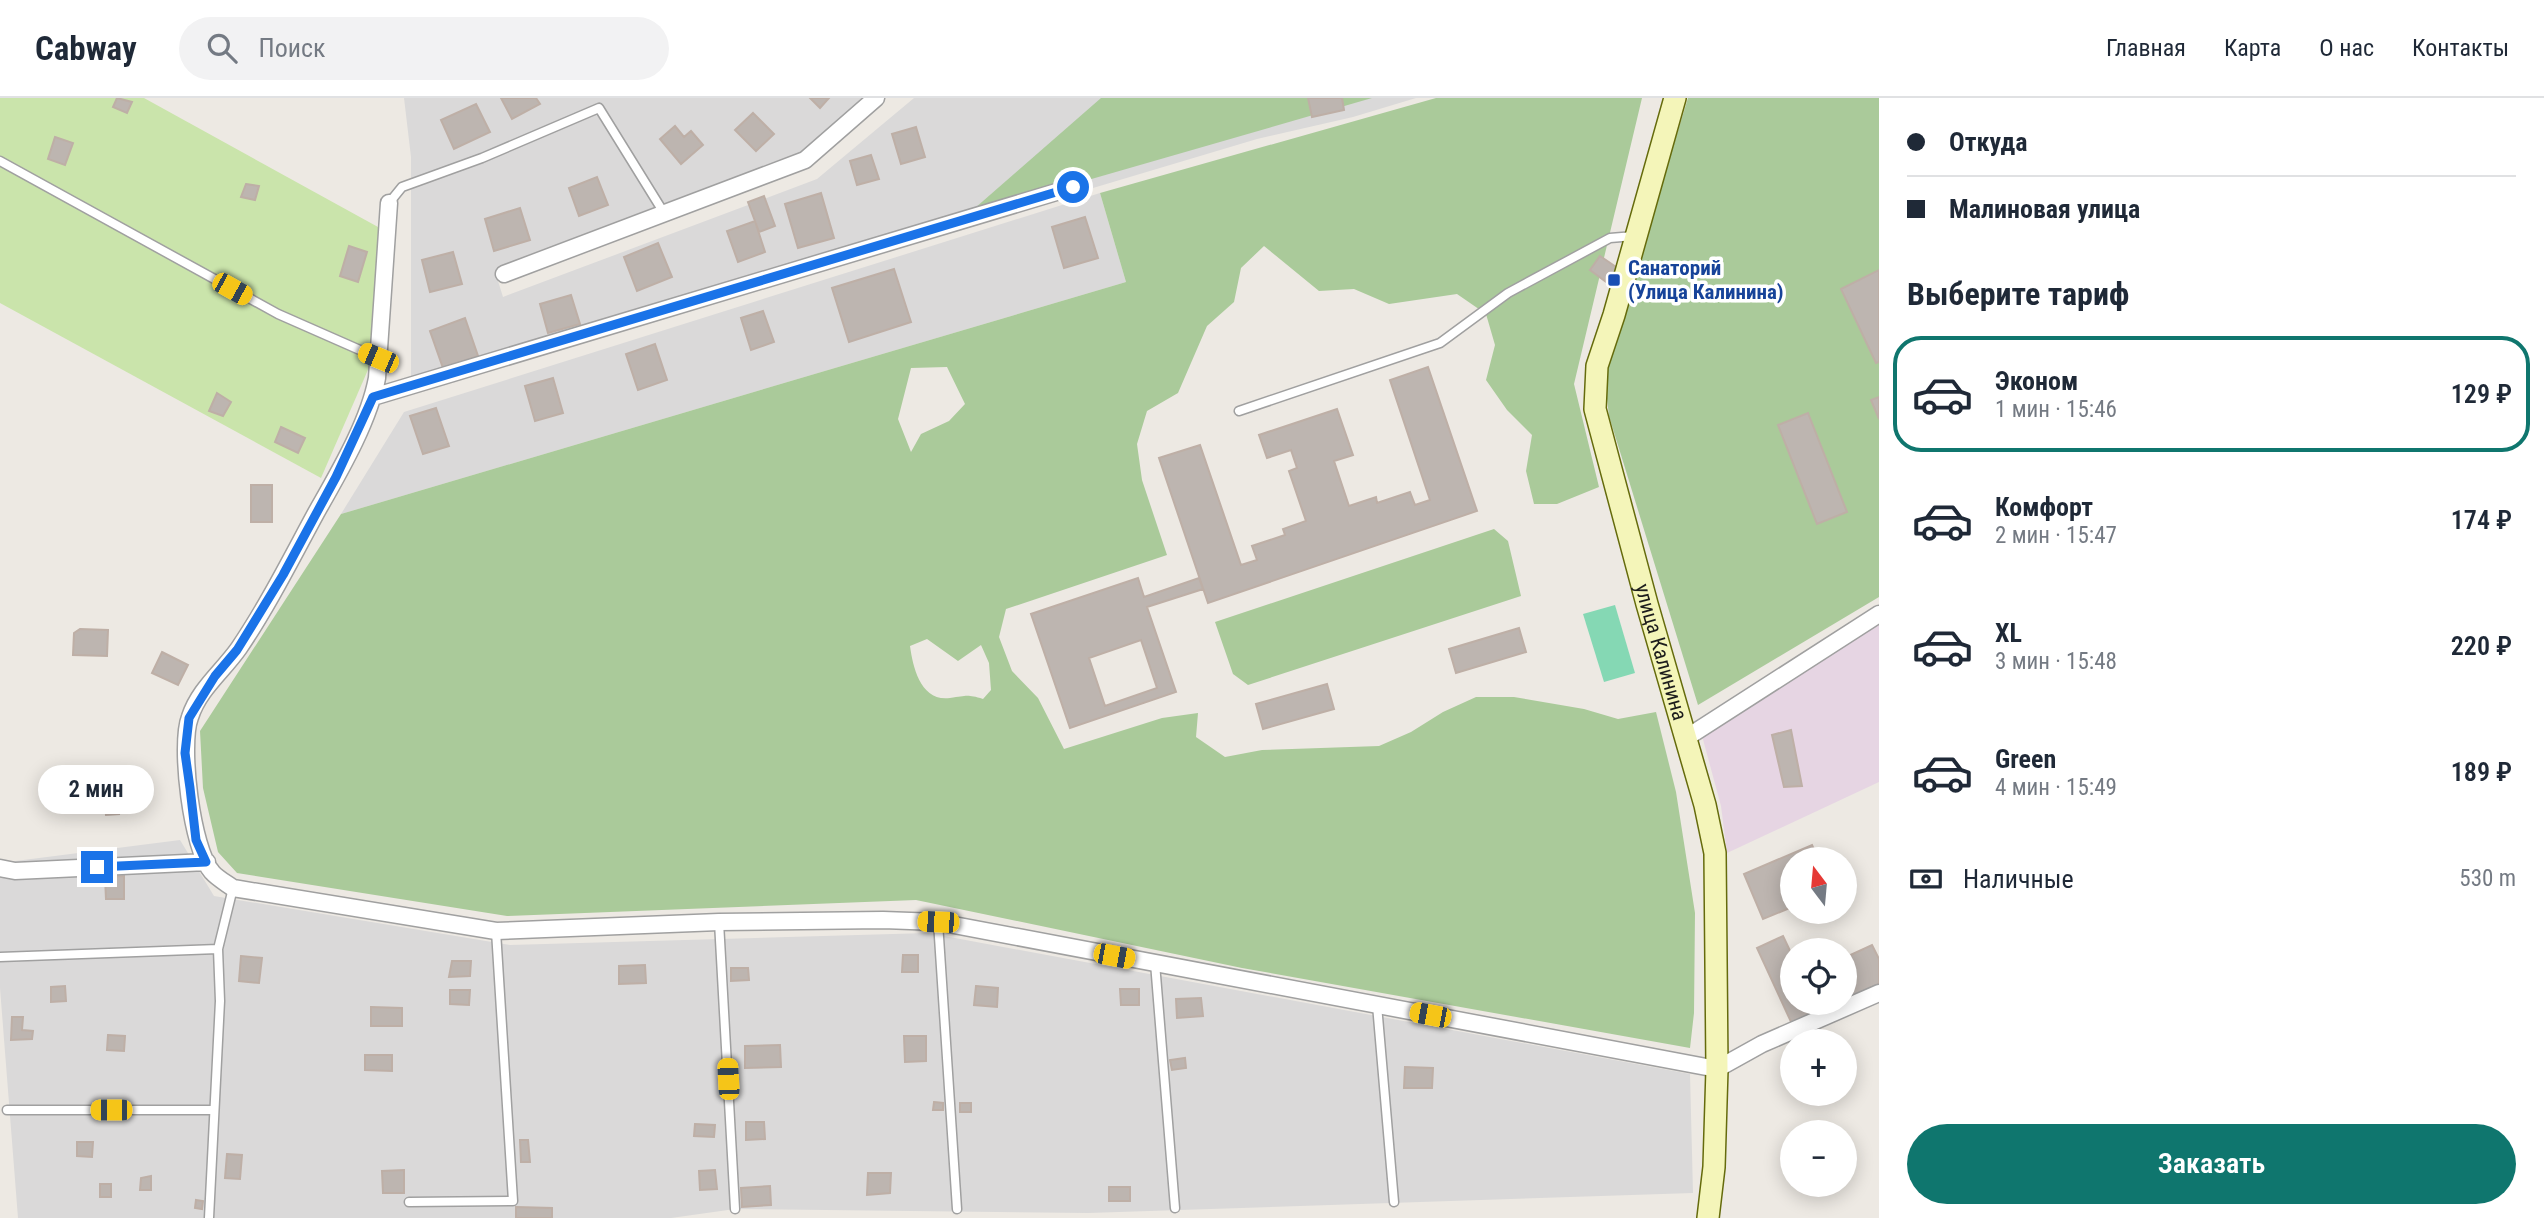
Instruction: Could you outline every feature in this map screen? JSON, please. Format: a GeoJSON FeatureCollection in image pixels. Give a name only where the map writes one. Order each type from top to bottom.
{"type":"FeatureCollection","features":[{"type":"Feature","properties":{"kind":"main road","name":"улица Калинина"},"geometry":{"type":"LineString","coordinates":[[1675,98],[1597,366],[1595,408],[1647,604],[1705,805],[1715,853],[1717,1069],[1714,1167],[1708,1218]]}},
{"type":"Feature","properties":{"kind":"street"},"geometry":{"type":"LineString","coordinates":[[504,274],[805,160],[876,98]]}},
{"type":"Feature","properties":{"kind":"street"},"geometry":{"type":"LineString","coordinates":[[373,397],[1073,187]]}},
{"type":"Feature","properties":{"kind":"street"},"geometry":{"type":"LineString","coordinates":[[389,203],[373,397],[336,477],[277,584],[237,650],[215,676],[189,718],[185,753],[196,840],[211,872],[233,888],[496,931],[719,922],[938,922],[1717,1069],[1762,1044],[1879,993]]}},
{"type":"Feature","properties":{"kind":"street"},"geometry":{"type":"LineString","coordinates":[[1686,738],[1879,614]]}},
{"type":"Feature","properties":{"kind":"street"},"geometry":{"type":"LineString","coordinates":[[0,869],[15,871],[206,862]]}},
{"type":"Feature","properties":{"kind":"lane"},"geometry":{"type":"LineString","coordinates":[[389,203],[402,187],[482,158],[599,108],[664,213]]}},
{"type":"Feature","properties":{"kind":"lane"},"geometry":{"type":"LineString","coordinates":[[0,161],[278,314],[378,358]]}},
{"type":"Feature","properties":{"kind":"lane"},"geometry":{"type":"LineString","coordinates":[[1239,411],[1440,342],[1508,293],[1610,238],[1634,236]]}},
{"type":"Feature","properties":{"kind":"lane"},"geometry":{"type":"LineString","coordinates":[[209,1218],[220,1001],[218,949],[233,888]]}},
{"type":"Feature","properties":{"kind":"lane"},"geometry":{"type":"LineString","coordinates":[[719,922],[735,1209]]}},
{"type":"Feature","properties":{"kind":"lane"},"geometry":{"type":"LineString","coordinates":[[938,922],[957,1209]]}},
{"type":"Feature","properties":{"kind":"lane"},"geometry":{"type":"LineString","coordinates":[[409,1202],[513,1201],[496,931]]}},
{"type":"Feature","properties":{"kind":"lane"},"geometry":{"type":"LineString","coordinates":[[0,957],[218,949]]}},
{"type":"Feature","properties":{"kind":"lane"},"geometry":{"type":"LineString","coordinates":[[1156,963],[1175,1208]]}},
{"type":"Feature","properties":{"kind":"lane"},"geometry":{"type":"LineString","coordinates":[[1377,1005],[1395,1202]]}},
{"type":"Feature","properties":{"kind":"lane"},"geometry":{"type":"LineString","coordinates":[[7,1110],[214,1110]]}},
{"type":"Feature","properties":{"kind":"shaded area"},"geometry":{"type":"Polygon","coordinates":[[[404,98],[868,98],[794,160],[497,278],[503,297],[817,179],[914,98],[1416,98],[1353,117],[1257,139],[411,392],[411,157],[404,98]]]}},
{"type":"Feature","properties":{"kind":"shaded area"},"geometry":{"type":"Polygon","coordinates":[[[1100,193],[1126,282],[341,514],[404,412],[1100,193]]]}},
{"type":"Feature","properties":{"kind":"shaded area"},"geometry":{"type":"Polygon","coordinates":[[[1876,619],[1879,625],[1879,782],[1727,853],[1721,806],[1701,732],[1876,619]]]}},
{"type":"Feature","properties":{"kind":"shaded area"},"geometry":{"type":"Polygon","coordinates":[[[180,840],[214,896],[510,945],[928,933],[1690,1074],[1693,1193],[1088,1213],[735,1209],[671,1218],[18,1218],[0,988],[0,863],[180,840]]]}},
{"type":"Feature","properties":{"kind":"green space"},"geometry":{"type":"Polygon","coordinates":[[[0,98],[144,98],[378,227],[385,235],[377,349],[321,478],[0,303],[0,98]]]}},
{"type":"Feature","properties":{"kind":"green space"},"geometry":{"type":"Polygon","coordinates":[[[1101,98],[1372,98],[967,215],[1101,98]]]}},
{"type":"Feature","properties":{"kind":"green space"},"geometry":{"type":"Polygon","coordinates":[[[1436,98],[1642,98],[1574,384],[1599,487],[1557,504],[1534,504],[1526,471],[1532,435],[1507,410],[1486,380],[1495,345],[1486,314],[1457,294],[1389,304],[1354,289],[1319,291],[1264,246],[1241,268],[1234,302],[1207,326],[1178,393],[1147,411],[1137,444],[1142,480],[1167,555],[1006,609],[999,637],[1012,671],[1038,698],[1064,749],[1162,718],[1198,713],[1196,737],[1225,757],[1262,750],[1379,746],[1476,697],[1514,697],[1584,709],[1618,719],[1656,712],[1676,792],[1695,913],[1694,1013],[1690,1048],[1242,968],[916,900],[507,916],[237,873],[218,852],[203,788],[200,731],[341,514],[1126,282],[1100,193],[1436,98]],[[947,367],[911,368],[898,419],[911,452],[921,434],[949,421],[965,404],[947,367]],[[927,639],[910,646],[916,673],[925,689],[940,698],[970,696],[983,699],[991,690],[989,663],[981,645],[958,661],[927,639]]]}},
{"type":"Feature","properties":{"kind":"green space"},"geometry":{"type":"Polygon","coordinates":[[[1688,98],[1879,98],[1879,597],[1698,705],[1609,416],[1604,373],[1688,98]]]}},
{"type":"Feature","properties":{"kind":"green space"},"geometry":{"type":"Polygon","coordinates":[[[1494,529],[1508,541],[1521,596],[1248,685],[1233,674],[1215,622],[1494,529]]]}},
{"type":"Feature","properties":{"kind":"green space"},"geometry":{"type":"Polygon","coordinates":[[[1615,605],[1635,673],[1604,682],[1583,614],[1615,605]]]}},
{"type":"Feature","properties":{"kind":"building"},"geometry":{"type":"Polygon","coordinates":[[[117,98],[132,102],[127,113],[113,107],[117,98]]]}},
{"type":"Feature","properties":{"kind":"building"},"geometry":{"type":"Polygon","coordinates":[[[501,98],[536,98],[540,104],[512,119],[501,98]]]}},
{"type":"Feature","properties":{"kind":"building"},"geometry":{"type":"Polygon","coordinates":[[[810,98],[829,98],[820,108],[810,98]]]}},
{"type":"Feature","properties":{"kind":"building"},"geometry":{"type":"Polygon","coordinates":[[[1308,98],[1342,98],[1344,110],[1312,117],[1308,98]]]}},
{"type":"Feature","properties":{"kind":"building"},"geometry":{"type":"Polygon","coordinates":[[[476,104],[490,132],[454,149],[441,120],[476,104]]]}},
{"type":"Feature","properties":{"kind":"building"},"geometry":{"type":"Polygon","coordinates":[[[753,113],[774,134],[756,151],[735,130],[753,113]]]}},
{"type":"Feature","properties":{"kind":"building"},"geometry":{"type":"Polygon","coordinates":[[[675,126],[684,137],[691,131],[703,145],[681,164],[660,139],[675,126]]]}},
{"type":"Feature","properties":{"kind":"building"},"geometry":{"type":"Polygon","coordinates":[[[916,127],[925,157],[901,164],[892,134],[916,127]]]}},
{"type":"Feature","properties":{"kind":"building"},"geometry":{"type":"Polygon","coordinates":[[[55,137],[73,143],[65,165],[48,159],[55,137]]]}},
{"type":"Feature","properties":{"kind":"building"},"geometry":{"type":"Polygon","coordinates":[[[871,155],[879,179],[857,185],[850,161],[871,155]]]}},
{"type":"Feature","properties":{"kind":"building"},"geometry":{"type":"Polygon","coordinates":[[[597,177],[608,205],[579,216],[569,188],[597,177]]]}},
{"type":"Feature","properties":{"kind":"building"},"geometry":{"type":"Polygon","coordinates":[[[246,184],[259,186],[255,200],[241,197],[246,184]]]}},
{"type":"Feature","properties":{"kind":"building"},"geometry":{"type":"Polygon","coordinates":[[[821,193],[834,238],[798,248],[785,204],[821,193]]]}},
{"type":"Feature","properties":{"kind":"building"},"geometry":{"type":"Polygon","coordinates":[[[764,196],[775,226],[759,232],[748,202],[764,196]]]}},
{"type":"Feature","properties":{"kind":"building"},"geometry":{"type":"Polygon","coordinates":[[[520,208],[530,240],[494,251],[485,219],[520,208]]]}},
{"type":"Feature","properties":{"kind":"building"},"geometry":{"type":"Polygon","coordinates":[[[1085,217],[1098,258],[1064,268],[1052,227],[1085,217]]]}},
{"type":"Feature","properties":{"kind":"building"},"geometry":{"type":"Polygon","coordinates":[[[755,221],[765,252],[738,262],[727,231],[755,221]]]}},
{"type":"Feature","properties":{"kind":"building"},"geometry":{"type":"Polygon","coordinates":[[[658,243],[672,277],[637,291],[624,257],[658,243]]]}},
{"type":"Feature","properties":{"kind":"building"},"geometry":{"type":"Polygon","coordinates":[[[349,246],[367,252],[358,282],[340,276],[349,246]]]}},
{"type":"Feature","properties":{"kind":"building"},"geometry":{"type":"Polygon","coordinates":[[[453,252],[462,284],[430,292],[422,260],[453,252]]]}},
{"type":"Feature","properties":{"kind":"building"},"geometry":{"type":"Polygon","coordinates":[[[1600,256],[1619,269],[1609,284],[1590,270],[1600,256]]]}},
{"type":"Feature","properties":{"kind":"building"},"geometry":{"type":"Polygon","coordinates":[[[894,269],[911,322],[849,342],[832,288],[894,269]]]}},
{"type":"Feature","properties":{"kind":"building"},"geometry":{"type":"Polygon","coordinates":[[[1879,270],[1879,362],[1876,363],[1841,289],[1879,270]]]}},
{"type":"Feature","properties":{"kind":"building"},"geometry":{"type":"Polygon","coordinates":[[[571,295],[580,324],[548,333],[540,304],[571,295]]]}},
{"type":"Feature","properties":{"kind":"building"},"geometry":{"type":"Polygon","coordinates":[[[763,311],[774,342],[751,350],[741,318],[763,311]]]}},
{"type":"Feature","properties":{"kind":"building"},"geometry":{"type":"Polygon","coordinates":[[[465,318],[478,356],[443,368],[430,331],[465,318]]]}},
{"type":"Feature","properties":{"kind":"building"},"geometry":{"type":"Polygon","coordinates":[[[655,344],[667,380],[638,390],[626,354],[655,344]]]}},
{"type":"Feature","properties":{"kind":"building"},"geometry":{"type":"Polygon","coordinates":[[[1428,367],[1477,511],[1208,603],[1159,458],[1200,445],[1241,565],[1257,560],[1252,546],[1285,535],[1283,529],[1306,521],[1289,471],[1297,468],[1291,450],[1267,458],[1259,435],[1337,409],[1353,455],[1334,461],[1349,506],[1376,497],[1377,503],[1410,492],[1415,505],[1430,500],[1390,380],[1428,367]]]}},
{"type":"Feature","properties":{"kind":"building"},"geometry":{"type":"Polygon","coordinates":[[[553,378],[563,413],[535,421],[525,386],[553,378]]]}},
{"type":"Feature","properties":{"kind":"building"},"geometry":{"type":"Polygon","coordinates":[[[217,393],[231,402],[223,416],[209,411],[217,393]]]}},
{"type":"Feature","properties":{"kind":"building"},"geometry":{"type":"Polygon","coordinates":[[[1879,397],[1879,419],[1871,400],[1879,397]]]}},
{"type":"Feature","properties":{"kind":"building"},"geometry":{"type":"Polygon","coordinates":[[[436,408],[449,446],[423,454],[410,416],[436,408]]]}},
{"type":"Feature","properties":{"kind":"building"},"geometry":{"type":"Polygon","coordinates":[[[1808,413],[1847,512],[1817,524],[1778,425],[1808,413]]]}},
{"type":"Feature","properties":{"kind":"building"},"geometry":{"type":"Polygon","coordinates":[[[281,427],[305,438],[298,453],[275,442],[281,427]]]}},
{"type":"Feature","properties":{"kind":"building"},"geometry":{"type":"Polygon","coordinates":[[[251,485],[272,485],[272,522],[251,522],[251,485]]]}},
{"type":"Feature","properties":{"kind":"building"},"geometry":{"type":"Polygon","coordinates":[[[1138,578],[1144,597],[1199,578],[1203,589],[1147,607],[1176,692],[1070,728],[1031,614],[1138,578]],[[1141,640],[1089,658],[1105,706],[1157,688],[1141,640]]]}},
{"type":"Feature","properties":{"kind":"building"},"geometry":{"type":"Polygon","coordinates":[[[1519,628],[1526,652],[1456,673],[1449,649],[1519,628]]]}},
{"type":"Feature","properties":{"kind":"building"},"geometry":{"type":"Polygon","coordinates":[[[80,629],[108,630],[107,656],[73,655],[74,633],[80,629]]]}},
{"type":"Feature","properties":{"kind":"building"},"geometry":{"type":"Polygon","coordinates":[[[162,652],[188,665],[178,685],[152,673],[162,652]]]}},
{"type":"Feature","properties":{"kind":"building"},"geometry":{"type":"Polygon","coordinates":[[[1327,684],[1334,709],[1263,729],[1256,704],[1327,684]]]}},
{"type":"Feature","properties":{"kind":"building"},"geometry":{"type":"Polygon","coordinates":[[[1791,730],[1802,786],[1784,787],[1772,735],[1791,730]]]}},
{"type":"Feature","properties":{"kind":"building"},"geometry":{"type":"Polygon","coordinates":[[[117,796],[119,814],[106,815],[104,797],[117,796]]]}},
{"type":"Feature","properties":{"kind":"building"},"geometry":{"type":"Polygon","coordinates":[[[1780,859],[1780,912],[1763,919],[1744,874],[1780,859]]]}},
{"type":"Feature","properties":{"kind":"building"},"geometry":{"type":"Polygon","coordinates":[[[124,876],[124,899],[106,899],[105,877],[124,876]]]}},
{"type":"Feature","properties":{"kind":"building"},"geometry":{"type":"Polygon","coordinates":[[[1783,936],[1784,938],[1780,938],[1780,998],[1757,948],[1783,936]]]}},
{"type":"Feature","properties":{"kind":"building"},"geometry":{"type":"Polygon","coordinates":[[[1872,945],[1879,959],[1879,984],[1857,994],[1857,952],[1872,945]]]}},
{"type":"Feature","properties":{"kind":"building"},"geometry":{"type":"Polygon","coordinates":[[[903,955],[918,955],[918,972],[902,972],[903,955]]]}},
{"type":"Feature","properties":{"kind":"building"},"geometry":{"type":"Polygon","coordinates":[[[241,956],[262,958],[259,983],[239,981],[241,956]]]}},
{"type":"Feature","properties":{"kind":"building"},"geometry":{"type":"Polygon","coordinates":[[[452,961],[471,961],[470,976],[449,977],[452,961]]]}},
{"type":"Feature","properties":{"kind":"building"},"geometry":{"type":"Polygon","coordinates":[[[645,965],[646,983],[619,984],[619,966],[645,965]]]}},
{"type":"Feature","properties":{"kind":"building"},"geometry":{"type":"Polygon","coordinates":[[[731,968],[748,968],[749,980],[731,981],[731,968]]]}},
{"type":"Feature","properties":{"kind":"building"},"geometry":{"type":"Polygon","coordinates":[[[65,986],[66,1001],[51,1002],[51,987],[65,986]]]}},
{"type":"Feature","properties":{"kind":"building"},"geometry":{"type":"Polygon","coordinates":[[[976,986],[998,988],[997,1007],[974,1005],[976,986]]]}},
{"type":"Feature","properties":{"kind":"building"},"geometry":{"type":"Polygon","coordinates":[[[1120,989],[1139,989],[1139,1005],[1121,1005],[1120,989]]]}},
{"type":"Feature","properties":{"kind":"building"},"geometry":{"type":"Polygon","coordinates":[[[450,990],[470,990],[469,1005],[450,1004],[450,990]]]}},
{"type":"Feature","properties":{"kind":"building"},"geometry":{"type":"Polygon","coordinates":[[[1201,998],[1203,1016],[1177,1018],[1176,999],[1201,998]]]}},
{"type":"Feature","properties":{"kind":"building"},"geometry":{"type":"Polygon","coordinates":[[[371,1007],[402,1008],[402,1026],[371,1026],[371,1007]]]}},
{"type":"Feature","properties":{"kind":"building"},"geometry":{"type":"Polygon","coordinates":[[[1788,1015],[1812,1015],[1792,1024],[1788,1015]]]}},
{"type":"Feature","properties":{"kind":"building"},"geometry":{"type":"Polygon","coordinates":[[[12,1017],[23,1017],[22,1030],[33,1031],[32,1039],[11,1040],[12,1017]]]}},
{"type":"Feature","properties":{"kind":"building"},"geometry":{"type":"Polygon","coordinates":[[[108,1035],[125,1036],[124,1051],[107,1050],[108,1035]]]}},
{"type":"Feature","properties":{"kind":"building"},"geometry":{"type":"Polygon","coordinates":[[[904,1036],[926,1036],[926,1061],[905,1062],[904,1036]]]}},
{"type":"Feature","properties":{"kind":"building"},"geometry":{"type":"Polygon","coordinates":[[[780,1045],[781,1067],[745,1068],[745,1046],[780,1045]]]}},
{"type":"Feature","properties":{"kind":"building"},"geometry":{"type":"Polygon","coordinates":[[[365,1055],[392,1055],[392,1071],[365,1070],[365,1055]]]}},
{"type":"Feature","properties":{"kind":"building"},"geometry":{"type":"Polygon","coordinates":[[[1185,1058],[1186,1068],[1172,1070],[1170,1060],[1185,1058]]]}},
{"type":"Feature","properties":{"kind":"building"},"geometry":{"type":"Polygon","coordinates":[[[1405,1067],[1433,1068],[1432,1088],[1404,1088],[1405,1067]]]}},
{"type":"Feature","properties":{"kind":"building"},"geometry":{"type":"Polygon","coordinates":[[[934,1102],[943,1103],[943,1110],[933,1110],[934,1102]]]}},
{"type":"Feature","properties":{"kind":"building"},"geometry":{"type":"Polygon","coordinates":[[[960,1103],[971,1103],[971,1112],[960,1112],[960,1103]]]}},
{"type":"Feature","properties":{"kind":"building"},"geometry":{"type":"Polygon","coordinates":[[[746,1122],[764,1122],[765,1139],[746,1140],[746,1122]]]}},
{"type":"Feature","properties":{"kind":"building"},"geometry":{"type":"Polygon","coordinates":[[[695,1124],[715,1125],[714,1137],[694,1136],[695,1124]]]}},
{"type":"Feature","properties":{"kind":"building"},"geometry":{"type":"Polygon","coordinates":[[[520,1140],[528,1140],[530,1162],[521,1162],[520,1140]]]}},
{"type":"Feature","properties":{"kind":"building"},"geometry":{"type":"Polygon","coordinates":[[[77,1142],[93,1142],[92,1157],[77,1156],[77,1142]]]}},
{"type":"Feature","properties":{"kind":"building"},"geometry":{"type":"Polygon","coordinates":[[[227,1154],[242,1155],[240,1179],[225,1178],[227,1154]]]}},
{"type":"Feature","properties":{"kind":"building"},"geometry":{"type":"Polygon","coordinates":[[[404,1170],[404,1193],[383,1193],[382,1171],[404,1170]]]}},
{"type":"Feature","properties":{"kind":"building"},"geometry":{"type":"Polygon","coordinates":[[[715,1170],[717,1189],[700,1190],[699,1171],[715,1170]]]}},
{"type":"Feature","properties":{"kind":"building"},"geometry":{"type":"Polygon","coordinates":[[[868,1173],[891,1173],[890,1193],[867,1195],[868,1173]]]}},
{"type":"Feature","properties":{"kind":"building"},"geometry":{"type":"Polygon","coordinates":[[[151,1176],[151,1190],[140,1190],[141,1178],[151,1176]]]}},
{"type":"Feature","properties":{"kind":"building"},"geometry":{"type":"Polygon","coordinates":[[[100,1184],[111,1184],[111,1197],[100,1197],[100,1184]]]}},
{"type":"Feature","properties":{"kind":"building"},"geometry":{"type":"Polygon","coordinates":[[[770,1186],[771,1205],[742,1207],[741,1188],[770,1186]]]}},
{"type":"Feature","properties":{"kind":"building"},"geometry":{"type":"Polygon","coordinates":[[[1109,1187],[1130,1187],[1130,1201],[1109,1201],[1109,1187]]]}},
{"type":"Feature","properties":{"kind":"building"},"geometry":{"type":"Polygon","coordinates":[[[196,1200],[203,1201],[202,1209],[195,1208],[196,1200]]]}},
{"type":"Feature","properties":{"kind":"building"},"geometry":{"type":"Polygon","coordinates":[[[516,1207],[552,1208],[552,1218],[516,1218],[516,1207]]]}},
{"type":"Feature","properties":{"kind":"place","name":"Санаторий (Улица Калинина)"},"geometry":{"type":"Point","coordinates":[1614,280]}},
{"type":"Feature","properties":{"kind":"route"},"geometry":{"type":"LineString","coordinates":[[97,867],[206,862],[196,840],[185,753],[189,718],[200,697],[237,650],[283,575],[336,477],[373,397],[1073,187]]}}]}
